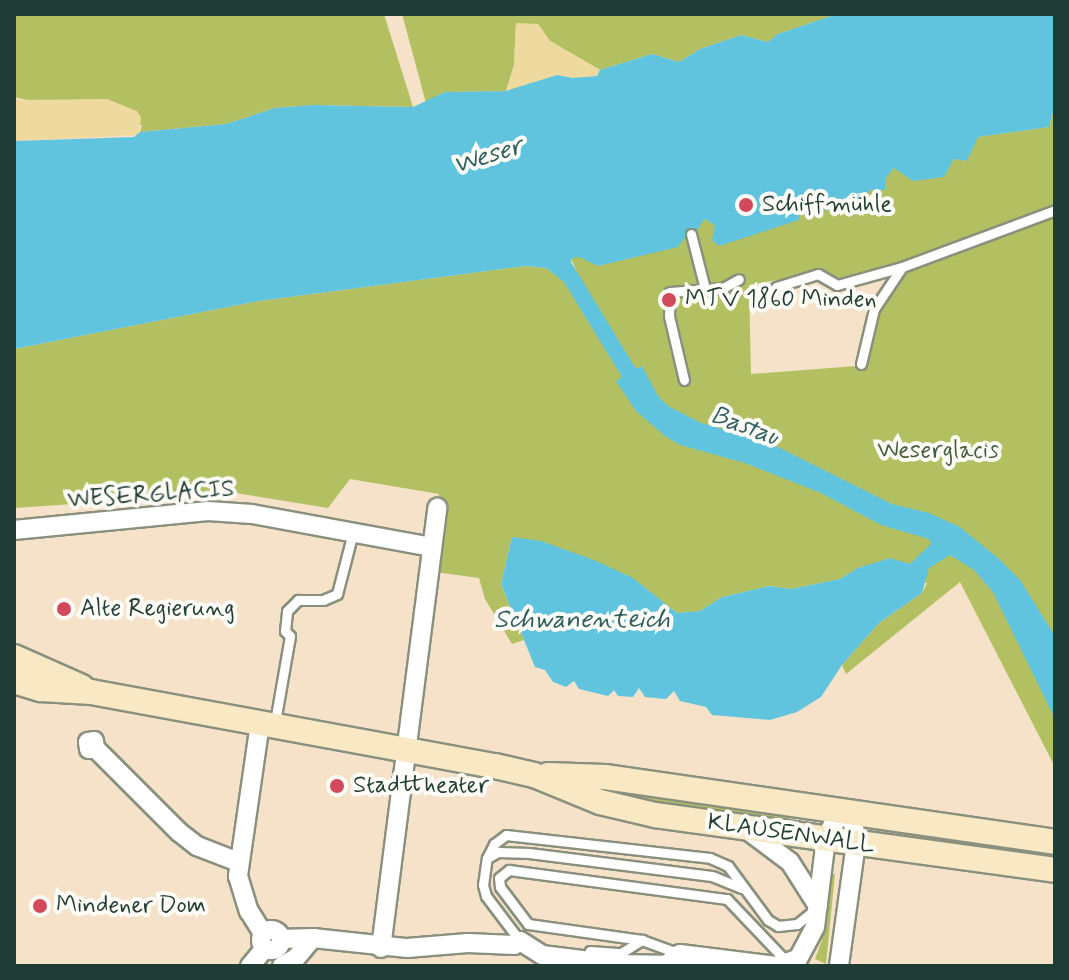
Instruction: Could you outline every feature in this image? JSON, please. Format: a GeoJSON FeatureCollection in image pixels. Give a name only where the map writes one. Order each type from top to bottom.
{"type":"FeatureCollection","features":[{"type":"Feature","properties":{"kind":"main road","name":"KLAUSENWALL"},"geometry":{"type":"LineString","coordinates":[[14,657],[46,668],[91,692]]}},
{"type":"Feature","properties":{"kind":"main road","name":"KLAUSENWALL"},"geometry":{"type":"LineString","coordinates":[[14,681],[41,689],[91,692],[406,748],[551,778],[628,809],[1055,870]]}},
{"type":"Feature","properties":{"kind":"main road","name":"KLAUSENWALL"},"geometry":{"type":"LineString","coordinates":[[551,778],[605,777],[1055,842]]}},
{"type":"Feature","properties":{"kind":"street"},"geometry":{"type":"LineString","coordinates":[[381,948],[437,508]]}},
{"type":"Feature","properties":{"kind":"street","name":"WESERGLACIS"},"geometry":{"type":"LineString","coordinates":[[14,530],[208,511],[252,514],[431,547]]}},
{"type":"Feature","properties":{"kind":"street"},"geometry":{"type":"LineString","coordinates":[[267,724],[238,862],[241,893],[269,940]]}},
{"type":"Feature","properties":{"kind":"street"},"geometry":{"type":"LineString","coordinates":[[95,748],[179,832],[197,846],[238,862]]}},
{"type":"Feature","properties":{"kind":"street"},"geometry":{"type":"LineString","coordinates":[[269,940],[313,938],[381,948],[468,943],[514,945],[520,941],[542,955],[585,961],[790,965],[808,945],[818,906],[826,839],[833,824],[846,811],[854,827],[856,843],[839,966]]}},
{"type":"Feature","properties":{"kind":"street"},"geometry":{"type":"LineString","coordinates":[[744,827],[790,862],[818,906]]}},
{"type":"Feature","properties":{"kind":"street"},"geometry":{"type":"LineString","coordinates":[[282,966],[296,958],[313,938]]}},
{"type":"Feature","properties":{"kind":"street"},"geometry":{"type":"LineString","coordinates":[[250,966],[269,940]]}},
{"type":"Feature","properties":{"kind":"lane"},"geometry":{"type":"LineString","coordinates":[[776,287],[818,274],[837,285],[902,267],[1055,210]]}},
{"type":"Feature","properties":{"kind":"lane"},"geometry":{"type":"LineString","coordinates":[[691,234],[705,289]]}},
{"type":"Feature","properties":{"kind":"lane"},"geometry":{"type":"LineString","coordinates":[[861,364],[874,309],[902,267]]}},
{"type":"Feature","properties":{"kind":"lane"},"geometry":{"type":"LineString","coordinates":[[684,380],[669,316],[670,292],[723,288],[739,279]]}},
{"type":"Feature","properties":{"kind":"lane"},"geometry":{"type":"LineString","coordinates":[[267,724],[290,636],[285,631],[287,611],[298,600],[323,600],[337,594],[353,532]]}},
{"type":"Feature","properties":{"kind":"lane"},"geometry":{"type":"LineString","coordinates":[[520,941],[486,896],[483,885],[487,858],[494,844],[506,835],[719,860],[728,866],[768,920],[778,926],[797,924],[818,906]]}},
{"type":"Feature","properties":{"kind":"lane"},"geometry":{"type":"LineString","coordinates":[[487,858],[498,852],[529,853],[712,876],[745,890]]}},
{"type":"Feature","properties":{"kind":"lane"},"geometry":{"type":"LineString","coordinates":[[680,962],[642,940],[528,924],[500,887],[499,878],[509,870],[727,899],[790,965]]}},
{"type":"Feature","properties":{"kind":"lane"},"geometry":{"type":"LineString","coordinates":[[585,961],[590,951],[621,953],[642,940]]}},
{"type":"Feature","properties":{"kind":"green space"},"geometry":{"type":"Polygon","coordinates":[[[14,14],[384,14],[413,107],[312,105],[275,108],[226,124],[140,132],[142,125],[14,97],[14,14]]]}},
{"type":"Feature","properties":{"kind":"green space"},"geometry":{"type":"Polygon","coordinates":[[[402,14],[837,14],[778,34],[768,42],[741,35],[700,49],[679,62],[652,54],[600,70],[550,41],[538,24],[516,24],[514,65],[506,91],[445,92],[426,103],[402,14]]]}},
{"type":"Feature","properties":{"kind":"green space","name":"Weserglacis"},"geometry":{"type":"Polygon","coordinates":[[[1055,105],[1055,204],[916,262],[837,285],[816,273],[749,285],[751,374],[856,366],[876,310],[903,270],[1055,214],[1055,767],[960,582],[846,674],[842,665],[879,623],[922,593],[927,583],[858,568],[840,579],[791,589],[769,586],[722,597],[700,611],[677,613],[632,578],[512,537],[501,584],[524,640],[512,644],[485,599],[479,578],[428,571],[439,494],[350,479],[328,508],[236,493],[14,508],[14,349],[259,301],[526,266],[546,268],[565,282],[578,275],[571,258],[688,235],[703,218],[715,225],[804,193],[819,194],[826,211],[870,190],[894,168],[954,159],[967,161],[977,137],[1049,127],[1055,105]]]}},
{"type":"Feature","properties":{"kind":"green space"},"geometry":{"type":"Polygon","coordinates":[[[592,784],[791,814],[789,824],[654,805],[590,791],[592,784]]]}},
{"type":"Feature","properties":{"kind":"green space"},"geometry":{"type":"Polygon","coordinates":[[[830,874],[835,874],[826,964],[815,959],[822,940],[830,874]]]}},
{"type":"Feature","properties":{"kind":"sand"},"geometry":{"type":"Polygon","coordinates":[[[516,23],[538,24],[550,41],[600,70],[597,76],[573,78],[557,75],[507,91],[514,65],[516,23]]]}},
{"type":"Feature","properties":{"kind":"sand"},"geometry":{"type":"Polygon","coordinates":[[[14,97],[19,100],[107,99],[137,111],[141,117],[139,135],[14,141],[14,97]]]}},
{"type":"Feature","properties":{"kind":"water"},"geometry":{"type":"Polygon","coordinates":[[[837,14],[1055,14],[1055,105],[1049,127],[978,137],[967,161],[954,159],[944,177],[913,181],[894,168],[885,179],[885,190],[870,190],[863,202],[825,211],[819,194],[804,193],[799,220],[719,246],[712,240],[715,225],[704,219],[696,233],[687,235],[678,247],[598,266],[579,257],[572,258],[571,262],[636,369],[642,366],[658,396],[668,406],[701,423],[766,441],[892,504],[929,513],[960,527],[999,559],[1020,580],[1055,636],[1055,719],[993,592],[974,570],[950,555],[929,568],[922,593],[879,623],[842,665],[821,697],[797,712],[770,720],[712,715],[706,707],[680,701],[674,691],[666,699],[645,697],[639,688],[633,697],[618,696],[614,690],[608,696],[579,689],[574,681],[566,687],[553,682],[545,670],[535,667],[501,584],[512,537],[541,541],[594,560],[633,578],[677,613],[700,611],[722,597],[769,586],[791,589],[840,579],[858,568],[890,558],[910,564],[931,544],[929,539],[881,525],[821,493],[745,463],[680,445],[665,436],[636,411],[616,381],[622,377],[564,282],[546,268],[526,266],[259,301],[14,349],[14,141],[134,137],[140,132],[226,124],[275,108],[312,105],[413,107],[445,92],[506,91],[557,75],[573,78],[597,76],[600,70],[652,54],[679,62],[700,49],[741,35],[768,42],[778,34],[837,14]]]}},
{"type":"Feature","properties":{"kind":"place","name":"Schiffmühle"},"geometry":{"type":"Point","coordinates":[746,205]}},
{"type":"Feature","properties":{"kind":"place","name":"MTV 1860 Minden"},"geometry":{"type":"Point","coordinates":[669,300]}},
{"type":"Feature","properties":{"kind":"place","name":"Alte Regierung"},"geometry":{"type":"Point","coordinates":[64,609]}},
{"type":"Feature","properties":{"kind":"place","name":"Stadttheater"},"geometry":{"type":"Point","coordinates":[337,786]}},
{"type":"Feature","properties":{"kind":"place","name":"Mindener Dom"},"geometry":{"type":"Point","coordinates":[40,906]}},
{"type":"Feature","properties":{"kind":"water label","name":"Weser"},"geometry":{"type":"Point","coordinates":[488,157]}},
{"type":"Feature","properties":{"kind":"water label","name":"Bastau"},"geometry":{"type":"Point","coordinates":[744,427]}},
{"type":"Feature","properties":{"kind":"water label","name":"Schwanenteich"},"geometry":{"type":"Point","coordinates":[582,621]}}]}
